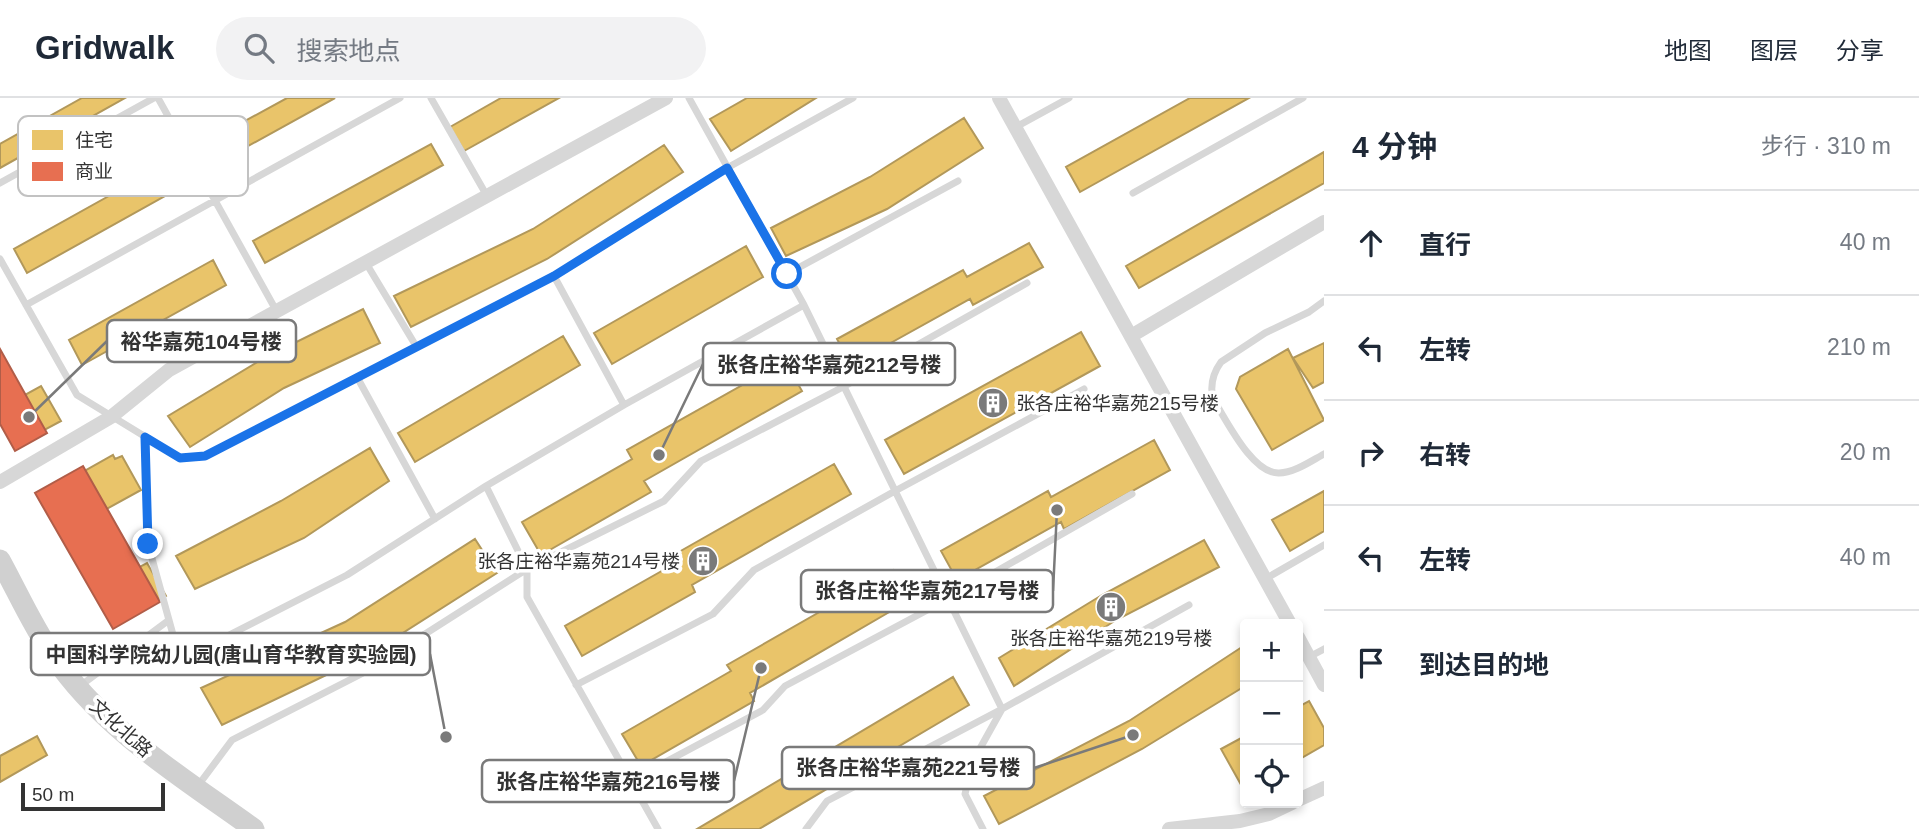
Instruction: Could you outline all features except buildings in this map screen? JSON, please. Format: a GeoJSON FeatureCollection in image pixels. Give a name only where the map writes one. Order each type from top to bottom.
{"type":"FeatureCollection","features":[{"type":"Feature","properties":{"kind":"street"},"geometry":{"type":"LineString","coordinates":[[0,482],[111,417],[169,370],[666,98]]}},
{"type":"Feature","properties":{"kind":"street"},"geometry":{"type":"LineString","coordinates":[[999,98],[1287,619]]}},
{"type":"Feature","properties":{"kind":"street"},"geometry":{"type":"LineString","coordinates":[[1131,336],[1324,222]]}},
{"type":"Feature","properties":{"kind":"street","name":"文化北路"},"geometry":{"type":"LineString","coordinates":[[0,560],[51,654],[78,688],[113,724],[254,829]]}},
{"type":"Feature","properties":{"kind":"street"},"geometry":{"type":"LineString","coordinates":[[1303,647],[1324,685]]}},
{"type":"Feature","properties":{"kind":"street"},"geometry":{"type":"LineString","coordinates":[[1303,798],[1324,788]]}},
{"type":"Feature","properties":{"kind":"street"},"geometry":{"type":"LineString","coordinates":[[1169,829],[1242,825],[1282,808]]}},
{"type":"Feature","properties":{"kind":"lane"},"geometry":{"type":"LineString","coordinates":[[123,116],[156,98],[166,116]]}},
{"type":"Feature","properties":{"kind":"lane"},"geometry":{"type":"LineString","coordinates":[[248,182],[400,98]]}},
{"type":"Feature","properties":{"kind":"lane"},"geometry":{"type":"LineString","coordinates":[[431,98],[487,197]]}},
{"type":"Feature","properties":{"kind":"lane"},"geometry":{"type":"LineString","coordinates":[[689,98],[804,305],[1002,709]]}},
{"type":"Feature","properties":{"kind":"lane"},"geometry":{"type":"LineString","coordinates":[[0,259],[77,395],[180,458],[205,456],[554,276],[727,168],[853,98]]}},
{"type":"Feature","properties":{"kind":"lane"},"geometry":{"type":"LineString","coordinates":[[1016,127],[1069,98]]}},
{"type":"Feature","properties":{"kind":"lane"},"geometry":{"type":"LineString","coordinates":[[1133,193],[1303,98]]}},
{"type":"Feature","properties":{"kind":"lane"},"geometry":{"type":"LineString","coordinates":[[0,183],[18,173]]}},
{"type":"Feature","properties":{"kind":"lane"},"geometry":{"type":"LineString","coordinates":[[787,274],[958,181]]}},
{"type":"Feature","properties":{"kind":"lane"},"geometry":{"type":"LineString","coordinates":[[213,196],[277,312]]}},
{"type":"Feature","properties":{"kind":"lane"},"geometry":{"type":"LineString","coordinates":[[26,305],[222,196]]}},
{"type":"Feature","properties":{"kind":"lane"},"geometry":{"type":"LineString","coordinates":[[366,263],[416,346]]}},
{"type":"Feature","properties":{"kind":"lane"},"geometry":{"type":"LineString","coordinates":[[554,276],[624,405]]}},
{"type":"Feature","properties":{"kind":"lane"},"geometry":{"type":"LineString","coordinates":[[197,788],[232,740],[367,671],[527,569],[664,501],[701,461],[843,387],[1027,284]]}},
{"type":"Feature","properties":{"kind":"lane"},"geometry":{"type":"LineString","coordinates":[[1324,301],[1309,312],[1265,333],[1221,362],[1216,368],[1210,389],[1252,459],[1267,471],[1279,474],[1288,472],[1324,454]]}},
{"type":"Feature","properties":{"kind":"lane"},"geometry":{"type":"LineString","coordinates":[[145,437],[148,544],[180,660],[335,581],[486,485],[804,305]]}},
{"type":"Feature","properties":{"kind":"lane"},"geometry":{"type":"LineString","coordinates":[[357,377],[435,519]]}},
{"type":"Feature","properties":{"kind":"lane"},"geometry":{"type":"LineString","coordinates":[[576,685],[713,614],[754,570],[1084,389]]}},
{"type":"Feature","properties":{"kind":"lane"},"geometry":{"type":"LineString","coordinates":[[486,485],[527,569],[527,597],[658,829]]}},
{"type":"Feature","properties":{"kind":"lane"},"geometry":{"type":"LineString","coordinates":[[630,781],[763,710],[785,686],[948,599],[1132,494]]}},
{"type":"Feature","properties":{"kind":"lane"},"geometry":{"type":"LineString","coordinates":[[1265,579],[1324,545]]}},
{"type":"Feature","properties":{"kind":"lane"},"geometry":{"type":"LineString","coordinates":[[806,829],[827,801],[1002,709],[1189,605]]}},
{"type":"Feature","properties":{"kind":"lane"},"geometry":{"type":"LineString","coordinates":[[78,688],[169,620]]}},
{"type":"Feature","properties":{"kind":"lane"},"geometry":{"type":"LineString","coordinates":[[1309,657],[1324,649]]}},
{"type":"Feature","properties":{"kind":"lane"},"geometry":{"type":"LineString","coordinates":[[983,829],[965,793],[972,761],[1002,709]]}},
{"type":"Feature","properties":{"kind":"place","name":"张各庄裕华嘉苑215号楼"},"geometry":{"type":"Point","coordinates":[993,403]}},
{"type":"Feature","properties":{"kind":"place","name":"裕华嘉苑104号楼"},"geometry":{"type":"Point","coordinates":[29,417]}},
{"type":"Feature","properties":{"kind":"place","name":"张各庄裕华嘉苑212号楼"},"geometry":{"type":"Point","coordinates":[659,455]}},
{"type":"Feature","properties":{"kind":"place","name":"张各庄裕华嘉苑217号楼"},"geometry":{"type":"Point","coordinates":[1057,510]}},
{"type":"Feature","properties":{"kind":"place","name":"张各庄裕华嘉苑214号楼"},"geometry":{"type":"Point","coordinates":[703,561]}},
{"type":"Feature","properties":{"kind":"place","name":"张各庄裕华嘉苑219号楼"},"geometry":{"type":"Point","coordinates":[1111,607]}},
{"type":"Feature","properties":{"kind":"place","name":"张各庄裕华嘉苑216号楼"},"geometry":{"type":"Point","coordinates":[761,668]}},
{"type":"Feature","properties":{"kind":"place","name":"张各庄裕华嘉苑221号楼"},"geometry":{"type":"Point","coordinates":[1133,735]}},
{"type":"Feature","properties":{"kind":"place","name":"中国科学院幼儿园(唐山育华教育实验园)"},"geometry":{"type":"Point","coordinates":[446,737]}},
{"type":"Feature","properties":{"kind":"route"},"geometry":{"type":"LineString","coordinates":[[148,544],[145,437],[180,458],[205,456],[554,276],[727,168],[787,274]]}}]}
